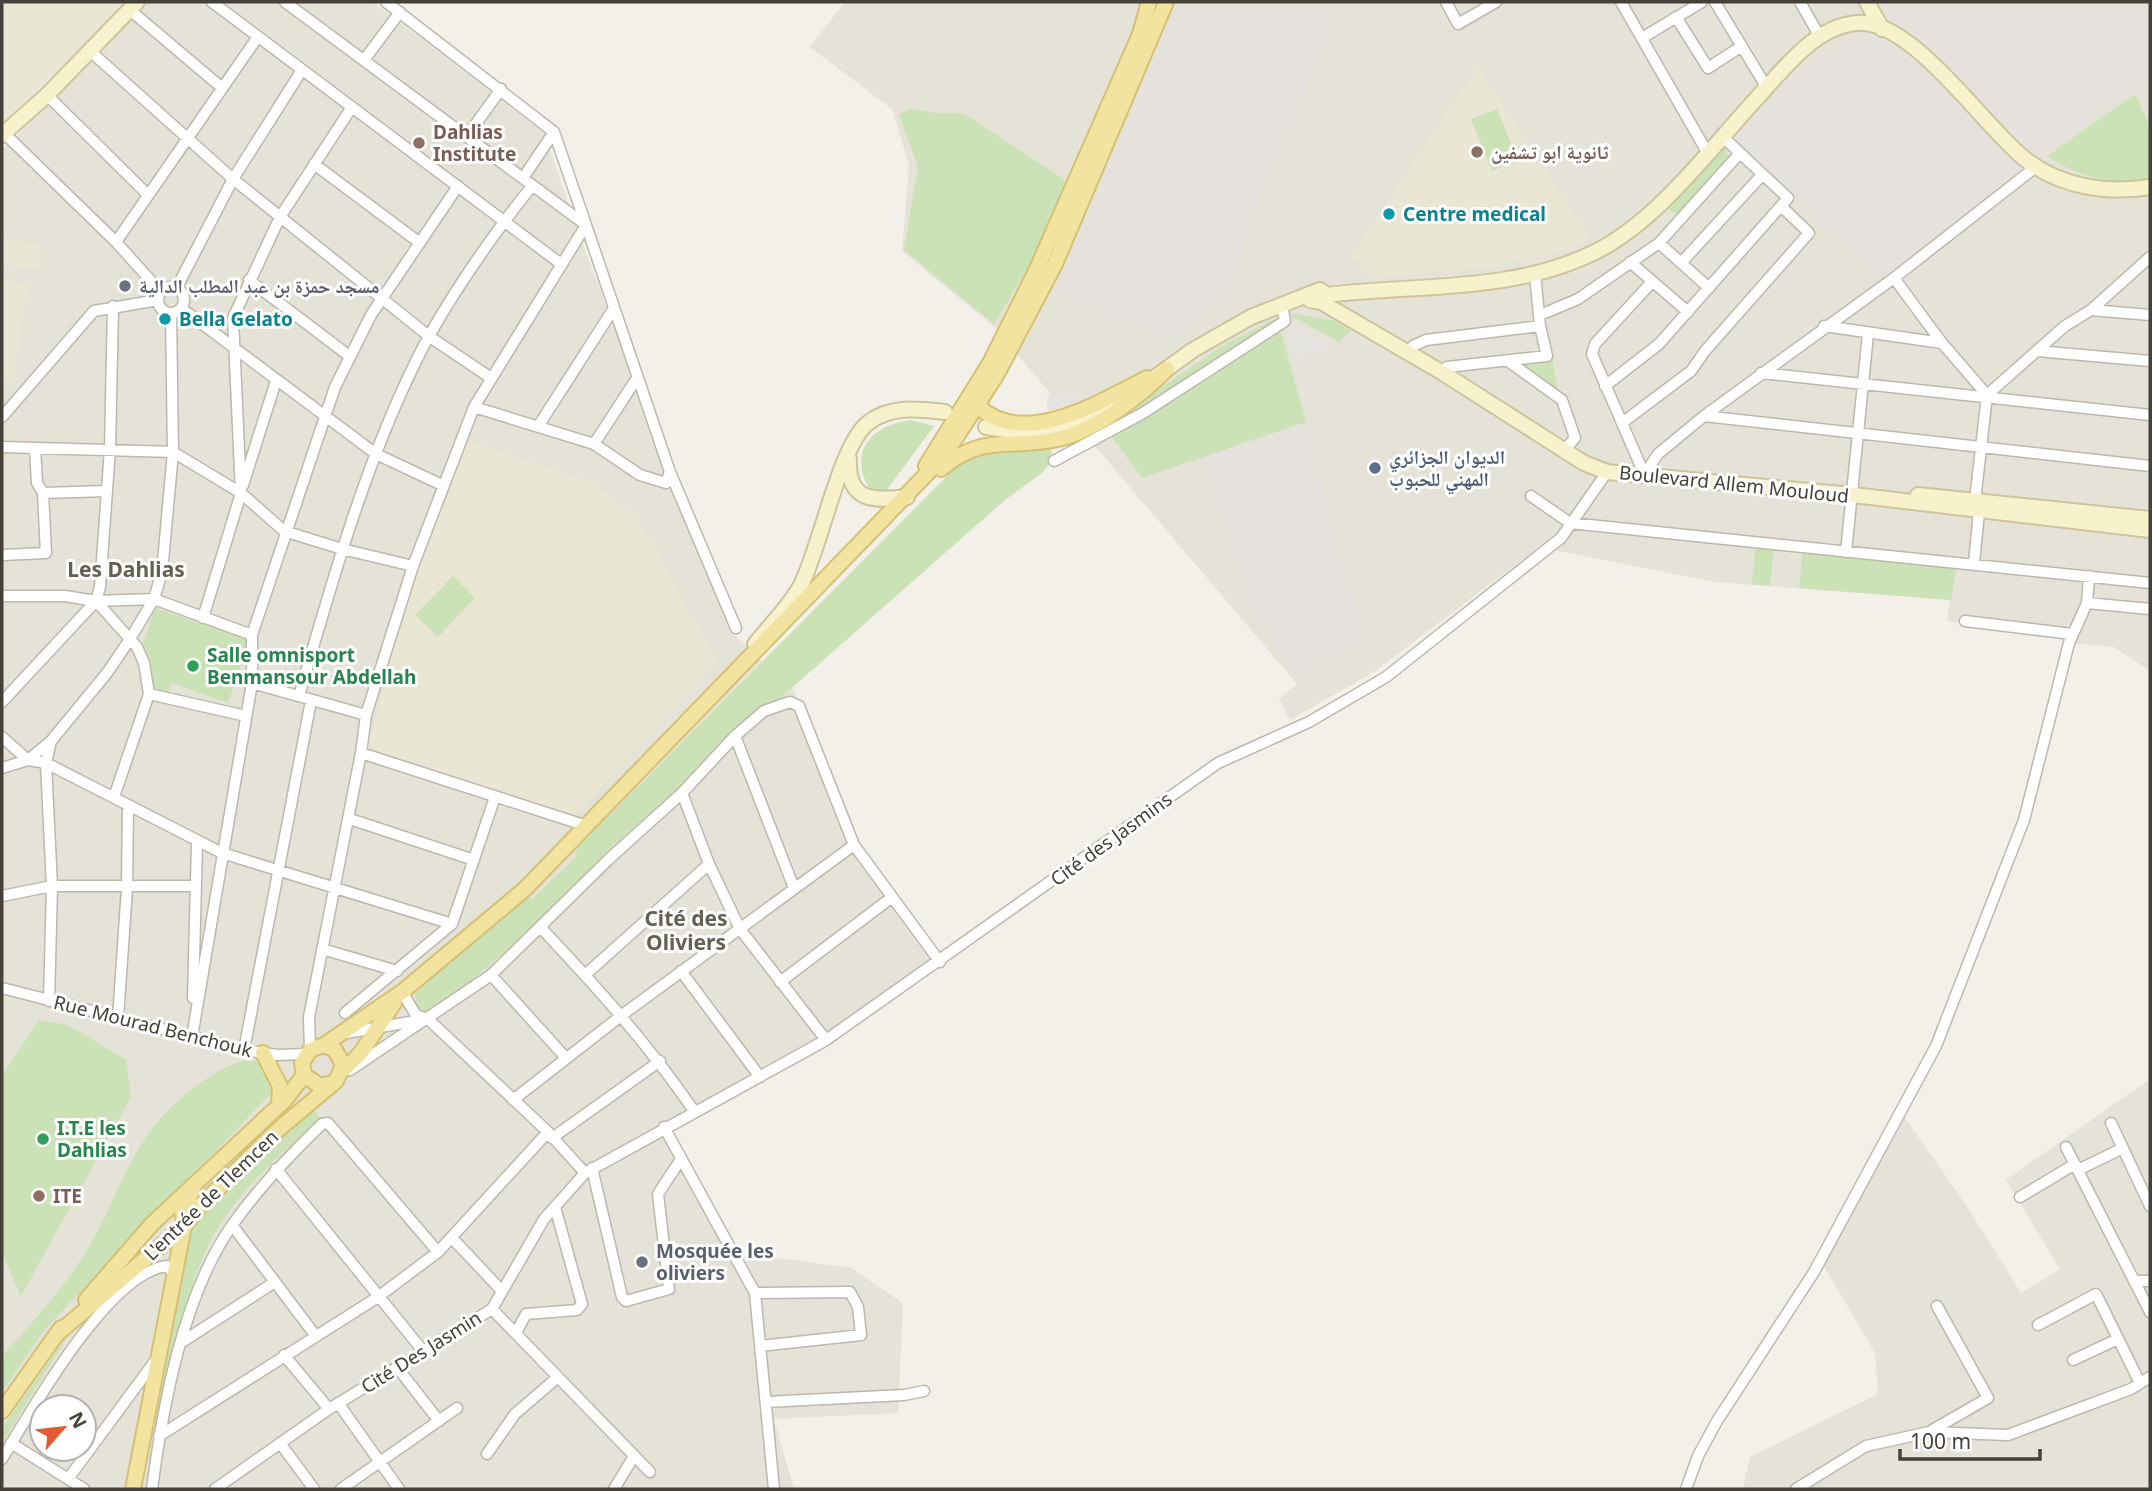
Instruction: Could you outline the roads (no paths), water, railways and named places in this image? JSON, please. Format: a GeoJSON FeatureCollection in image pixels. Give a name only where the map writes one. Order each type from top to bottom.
{"type":"FeatureCollection","features":[{"type":"Feature","properties":{"kind":"main road"},"geometry":{"type":"LineString","coordinates":[[907,497],[990,363],[1036,271],[1140,34],[1149,2]]}},
{"type":"Feature","properties":{"kind":"main road"},"geometry":{"type":"LineString","coordinates":[[907,497],[956,441],[978,406],[1055,264],[1166,2]]}},
{"type":"Feature","properties":{"kind":"main road"},"geometry":{"type":"LineString","coordinates":[[1867,2],[1882,29]]}},
{"type":"Feature","properties":{"kind":"main road"},"geometry":{"type":"LineString","coordinates":[[3,134],[47,94],[133,6]]}},
{"type":"Feature","properties":{"kind":"main road"},"geometry":{"type":"LineString","coordinates":[[986,427],[1036,432],[1072,424],[1102,410],[1227,330],[1282,306],[1321,298],[1475,283],[1535,274],[1596,251],[1620,237],[1652,211],[1794,58],[1820,37],[1840,26],[1859,22],[1901,37],[2025,159],[2060,180],[2116,191],[2150,187]]}},
{"type":"Feature","properties":{"kind":"main road","name":"Boulevard Allem Mouloud"},"geometry":{"type":"LineString","coordinates":[[1321,298],[1413,346],[1568,446],[1604,463],[1625,468],[1977,506],[2150,530]]}},
{"type":"Feature","properties":{"kind":"main road","name":"Boulevard Allem Mouloud"},"geometry":{"type":"LineString","coordinates":[[1321,298],[1584,463],[1606,472],[1854,492]]}},
{"type":"Feature","properties":{"kind":"main road"},"geometry":{"type":"LineString","coordinates":[[850,449],[851,479],[860,493],[879,501],[907,497],[970,449],[989,444],[1057,439],[1086,428],[1151,384],[1167,369]]}},
{"type":"Feature","properties":{"kind":"main road"},"geometry":{"type":"LineString","coordinates":[[978,406],[989,416],[1010,422],[1056,419],[1078,412],[1167,369]]}},
{"type":"Feature","properties":{"kind":"main road"},"geometry":{"type":"LineString","coordinates":[[739,665],[801,585],[850,449],[867,423],[891,411],[912,408],[945,412]]}},
{"type":"Feature","properties":{"kind":"main road","name":"L'entrée de Tlemcen"},"geometry":{"type":"LineString","coordinates":[[2,1411],[57,1334],[152,1224],[279,1105],[309,1058],[402,992],[508,905],[587,826],[739,665],[907,497]]}},
{"type":"Feature","properties":{"kind":"main road","name":"Boulevard Allem Mouloud"},"geometry":{"type":"LineString","coordinates":[[1977,506],[2150,519]]}},
{"type":"Feature","properties":{"kind":"main road","name":"L'entrée de Tlemcen"},"geometry":{"type":"LineString","coordinates":[[57,1334],[184,1226],[201,1205],[280,1128],[339,1077],[360,1054],[402,992]]}},
{"type":"Feature","properties":{"kind":"main road"},"geometry":{"type":"LineString","coordinates":[[263,1053],[280,1086],[279,1105]]}},
{"type":"Feature","properties":{"kind":"main road"},"geometry":{"type":"LineString","coordinates":[[339,1054],[339,1077],[320,1086],[309,1058],[339,1054]]}},
{"type":"Feature","properties":{"kind":"main road"},"geometry":{"type":"LineString","coordinates":[[133,1489],[184,1226],[181,1211],[204,1175]]}},
{"type":"Feature","properties":{"kind":"main road"},"geometry":{"type":"LineString","coordinates":[[148,1256],[160,1254],[171,1258],[176,1272]]}},
{"type":"Feature","properties":{"kind":"street"},"geometry":{"type":"LineString","coordinates":[[212,2],[561,264]]}},
{"type":"Feature","properties":{"kind":"street"},"geometry":{"type":"LineString","coordinates":[[285,2],[586,225]]}},
{"type":"Feature","properties":{"kind":"street"},"geometry":{"type":"LineString","coordinates":[[386,2],[554,132],[670,472],[736,628]]}},
{"type":"Feature","properties":{"kind":"street"},"geometry":{"type":"LineString","coordinates":[[1446,2],[1458,24],[1496,2]]}},
{"type":"Feature","properties":{"kind":"street"},"geometry":{"type":"LineString","coordinates":[[1621,2],[1707,152]]}},
{"type":"Feature","properties":{"kind":"street"},"geometry":{"type":"LineString","coordinates":[[1642,38],[1702,2]]}},
{"type":"Feature","properties":{"kind":"street"},"geometry":{"type":"LineString","coordinates":[[1716,2],[1767,88]]}},
{"type":"Feature","properties":{"kind":"street"},"geometry":{"type":"LineString","coordinates":[[1800,2],[1820,37]]}},
{"type":"Feature","properties":{"kind":"street"},"geometry":{"type":"LineString","coordinates":[[133,6],[221,86]]}},
{"type":"Feature","properties":{"kind":"street"},"geometry":{"type":"LineString","coordinates":[[364,60],[400,12]]}},
{"type":"Feature","properties":{"kind":"street"},"geometry":{"type":"LineString","coordinates":[[1676,17],[1708,68],[1742,46]]}},
{"type":"Feature","properties":{"kind":"street"},"geometry":{"type":"LineString","coordinates":[[116,242],[188,140],[221,86],[257,38]]}},
{"type":"Feature","properties":{"kind":"street"},"geometry":{"type":"LineString","coordinates":[[90,51],[233,179],[385,298],[430,337],[491,378]]}},
{"type":"Feature","properties":{"kind":"street"},"geometry":{"type":"LineString","coordinates":[[176,289],[233,179],[302,70]]}},
{"type":"Feature","properties":{"kind":"street"},"geometry":{"type":"LineString","coordinates":[[467,136],[501,89]]}},
{"type":"Feature","properties":{"kind":"street"},"geometry":{"type":"LineString","coordinates":[[47,94],[148,195]]}},
{"type":"Feature","properties":{"kind":"street"},"geometry":{"type":"LineString","coordinates":[[241,493],[233,318],[280,217],[352,107]]}},
{"type":"Feature","properties":{"kind":"street"},"geometry":{"type":"LineString","coordinates":[[523,178],[554,132]]}},
{"type":"Feature","properties":{"kind":"street"},"geometry":{"type":"LineString","coordinates":[[3,134],[116,242],[160,296],[161,308],[176,311],[234,347],[376,454],[442,485]]}},
{"type":"Feature","properties":{"kind":"street"},"geometry":{"type":"LineString","coordinates":[[1605,386],[1659,344],[1788,198],[1722,136]]}},
{"type":"Feature","properties":{"kind":"street"},"geometry":{"type":"LineString","coordinates":[[1413,346],[1426,340],[1540,320],[1578,299],[1659,243],[1740,153]]}},
{"type":"Feature","properties":{"kind":"street"},"geometry":{"type":"LineString","coordinates":[[314,164],[420,243]]}},
{"type":"Feature","properties":{"kind":"street"},"geometry":{"type":"LineString","coordinates":[[1651,283],[1593,347],[1592,358],[1632,451],[1645,469],[1658,454],[1704,416],[1894,278],[2037,166]]}},
{"type":"Feature","properties":{"kind":"street"},"geometry":{"type":"LineString","coordinates":[[1681,263],[1762,175]]}},
{"type":"Feature","properties":{"kind":"street"},"geometry":{"type":"LineString","coordinates":[[192,1037],[252,683],[252,635],[284,531],[348,355],[371,315],[385,298],[458,186]]}},
{"type":"Feature","properties":{"kind":"street"},"geometry":{"type":"LineString","coordinates":[[299,696],[342,549],[390,417],[430,337],[504,221],[532,186]]}},
{"type":"Feature","properties":{"kind":"street"},"geometry":{"type":"LineString","coordinates":[[1622,424],[1691,371],[1809,233],[1781,206]]}},
{"type":"Feature","properties":{"kind":"street"},"geometry":{"type":"LineString","coordinates":[[309,1058],[309,1017],[349,819],[366,715],[413,566],[474,407],[586,225]]}},
{"type":"Feature","properties":{"kind":"street"},"geometry":{"type":"LineString","coordinates":[[1659,243],[1709,288]]}},
{"type":"Feature","properties":{"kind":"street"},"geometry":{"type":"LineString","coordinates":[[1974,563],[1980,446],[1987,396],[2065,326],[2091,310],[2146,265],[2150,257]]}},
{"type":"Feature","properties":{"kind":"street"},"geometry":{"type":"LineString","coordinates":[[1630,262],[1651,283],[1688,312]]}},
{"type":"Feature","properties":{"kind":"street"},"geometry":{"type":"LineString","coordinates":[[1447,367],[1547,356],[1535,274]]}},
{"type":"Feature","properties":{"kind":"street"},"geometry":{"type":"LineString","coordinates":[[1894,278],[1942,343],[1987,396]]}},
{"type":"Feature","properties":{"kind":"street"},"geometry":{"type":"LineString","coordinates":[[249,280],[348,355]]}},
{"type":"Feature","properties":{"kind":"street"},"geometry":{"type":"LineString","coordinates":[[2,417],[94,311],[160,296],[168,288],[176,289],[183,297],[176,311],[173,452],[162,572],[154,599],[107,673],[51,741],[28,760],[2,768]]}},
{"type":"Feature","properties":{"kind":"street"},"geometry":{"type":"LineString","coordinates":[[2,702],[96,601],[100,587],[110,449],[113,306]]}},
{"type":"Feature","properties":{"kind":"street"},"geometry":{"type":"LineString","coordinates":[[1054,461],[1143,413],[1230,354],[1274,330],[1285,321],[1282,306]]}},
{"type":"Feature","properties":{"kind":"street"},"geometry":{"type":"LineString","coordinates":[[539,425],[614,308]]}},
{"type":"Feature","properties":{"kind":"street"},"geometry":{"type":"LineString","coordinates":[[2091,310],[2150,315]]}},
{"type":"Feature","properties":{"kind":"street"},"geometry":{"type":"LineString","coordinates":[[1824,327],[1942,343]]}},
{"type":"Feature","properties":{"kind":"street"},"geometry":{"type":"LineString","coordinates":[[1846,552],[1868,334]]}},
{"type":"Feature","properties":{"kind":"street"},"geometry":{"type":"LineString","coordinates":[[2037,351],[2150,361]]}},
{"type":"Feature","properties":{"kind":"street"},"geometry":{"type":"LineString","coordinates":[[1508,361],[1562,400],[1575,438],[1568,446]]}},
{"type":"Feature","properties":{"kind":"street"},"geometry":{"type":"LineString","coordinates":[[1761,373],[2150,415]]}},
{"type":"Feature","properties":{"kind":"street"},"geometry":{"type":"LineString","coordinates":[[594,444],[637,378]]}},
{"type":"Feature","properties":{"kind":"street"},"geometry":{"type":"LineString","coordinates":[[203,618],[276,381]]}},
{"type":"Feature","properties":{"kind":"street"},"geometry":{"type":"LineString","coordinates":[[474,407],[594,444],[640,475],[666,483],[670,472]]}},
{"type":"Feature","properties":{"kind":"street"},"geometry":{"type":"LineString","coordinates":[[1704,416],[2150,466]]}},
{"type":"Feature","properties":{"kind":"street"},"geometry":{"type":"LineString","coordinates":[[2,447],[173,452],[241,493],[284,531],[342,549],[413,566]]}},
{"type":"Feature","properties":{"kind":"street"},"geometry":{"type":"LineString","coordinates":[[2,555],[46,553],[43,493],[37,483],[35,449]]}},
{"type":"Feature","properties":{"kind":"street"},"geometry":{"type":"LineString","coordinates":[[1625,468],[1632,451]]}},
{"type":"Feature","properties":{"kind":"street","name":"Cité des Jasmins"},"geometry":{"type":"LineString","coordinates":[[589,1171],[664,1127],[826,1040],[1218,763],[1309,722],[1386,677],[1561,538],[1606,472]]}},
{"type":"Feature","properties":{"kind":"street"},"geometry":{"type":"LineString","coordinates":[[43,493],[107,491]]}},
{"type":"Feature","properties":{"kind":"street"},"geometry":{"type":"LineString","coordinates":[[1531,496],[1570,523],[2150,583]]}},
{"type":"Feature","properties":{"kind":"street"},"geometry":{"type":"LineString","coordinates":[[1686,1489],[1698,1455],[1717,1421],[1814,1272],[1936,1045],[2025,820],[2072,634],[2087,603],[2089,576]]}},
{"type":"Feature","properties":{"kind":"street"},"geometry":{"type":"LineString","coordinates":[[2,596],[65,596],[96,601],[154,599],[252,635]]}},
{"type":"Feature","properties":{"kind":"street"},"geometry":{"type":"LineString","coordinates":[[96,601],[130,639],[144,663],[149,694],[114,797]]}},
{"type":"Feature","properties":{"kind":"street"},"geometry":{"type":"LineString","coordinates":[[2087,603],[2150,609]]}},
{"type":"Feature","properties":{"kind":"street"},"geometry":{"type":"LineString","coordinates":[[1965,621],[2072,634]]}},
{"type":"Feature","properties":{"kind":"street"},"geometry":{"type":"LineString","coordinates":[[252,683],[366,715]]}},
{"type":"Feature","properties":{"kind":"street"},"geometry":{"type":"LineString","coordinates":[[149,694],[247,716]]}},
{"type":"Feature","properties":{"kind":"street"},"geometry":{"type":"LineString","coordinates":[[244,1050],[311,701]]}},
{"type":"Feature","properties":{"kind":"street"},"geometry":{"type":"LineString","coordinates":[[339,1077],[491,975],[609,859],[682,793],[735,736],[764,711],[790,702],[799,706],[854,845],[940,962]]}},
{"type":"Feature","properties":{"kind":"street"},"geometry":{"type":"LineString","coordinates":[[735,736],[794,888]]}},
{"type":"Feature","properties":{"kind":"street"},"geometry":{"type":"LineString","coordinates":[[2,737],[28,760],[46,763],[197,843],[277,871],[452,924]]}},
{"type":"Feature","properties":{"kind":"street"},"geometry":{"type":"LineString","coordinates":[[49,1001],[52,886],[46,763],[51,741]]}},
{"type":"Feature","properties":{"kind":"street"},"geometry":{"type":"LineString","coordinates":[[361,753],[587,826]]}},
{"type":"Feature","properties":{"kind":"street"},"geometry":{"type":"LineString","coordinates":[[682,793],[709,864],[740,929],[826,1040]]}},
{"type":"Feature","properties":{"kind":"street"},"geometry":{"type":"LineString","coordinates":[[345,1013],[452,924],[495,797]]}},
{"type":"Feature","properties":{"kind":"street"},"geometry":{"type":"LineString","coordinates":[[118,1018],[127,888],[128,806]]}},
{"type":"Feature","properties":{"kind":"street"},"geometry":{"type":"LineString","coordinates":[[349,819],[474,860]]}},
{"type":"Feature","properties":{"kind":"street"},"geometry":{"type":"LineString","coordinates":[[192,1037],[197,843]]}},
{"type":"Feature","properties":{"kind":"street"},"geometry":{"type":"LineString","coordinates":[[513,1100],[622,1015],[854,845]]}},
{"type":"Feature","properties":{"kind":"street"},"geometry":{"type":"LineString","coordinates":[[585,975],[709,864]]}},
{"type":"Feature","properties":{"kind":"street"},"geometry":{"type":"LineString","coordinates":[[2,896],[52,886],[195,886]]}},
{"type":"Feature","properties":{"kind":"street"},"geometry":{"type":"LineString","coordinates":[[779,982],[891,898]]}},
{"type":"Feature","properties":{"kind":"street"},"geometry":{"type":"LineString","coordinates":[[541,928],[660,1060],[694,1111]]}},
{"type":"Feature","properties":{"kind":"street"},"geometry":{"type":"LineString","coordinates":[[322,949],[397,971]]}},
{"type":"Feature","properties":{"kind":"street"},"geometry":{"type":"LineString","coordinates":[[681,971],[760,1077]]}},
{"type":"Feature","properties":{"kind":"street"},"geometry":{"type":"LineString","coordinates":[[491,975],[566,1058]]}},
{"type":"Feature","properties":{"kind":"street","name":"Rue Mourad Benchouk"},"geometry":{"type":"LineString","coordinates":[[2,988],[244,1050],[309,1058]]}},
{"type":"Feature","properties":{"kind":"street"},"geometry":{"type":"LineString","coordinates":[[402,992],[416,1015],[428,1019],[589,1171],[622,1297],[626,1301],[669,1289],[658,1194],[681,1159]]}},
{"type":"Feature","properties":{"kind":"street"},"geometry":{"type":"LineString","coordinates":[[374,1030],[428,1019]]}},
{"type":"Feature","properties":{"kind":"street","name":"L'entrée de Tlemcen"},"geometry":{"type":"LineString","coordinates":[[345,1033],[374,1030]]}},
{"type":"Feature","properties":{"kind":"street"},"geometry":{"type":"LineString","coordinates":[[159,1436],[378,1297],[438,1252],[550,1135],[660,1060]]}},
{"type":"Feature","properties":{"kind":"street"},"geometry":{"type":"LineString","coordinates":[[152,1489],[159,1436],[182,1342],[210,1263],[232,1225],[276,1169],[322,1124],[328,1123],[438,1252]]}},
{"type":"Feature","properties":{"kind":"street"},"geometry":{"type":"LineString","coordinates":[[2111,1124],[2150,1206]]}},
{"type":"Feature","properties":{"kind":"street"},"geometry":{"type":"LineString","coordinates":[[664,1127],[755,1293],[775,1489]]}},
{"type":"Feature","properties":{"kind":"street"},"geometry":{"type":"LineString","coordinates":[[2066,1147],[2150,1312]]}},
{"type":"Feature","properties":{"kind":"street"},"geometry":{"type":"LineString","coordinates":[[2020,1197],[2076,1167],[2123,1148]]}},
{"type":"Feature","properties":{"kind":"street"},"geometry":{"type":"LineString","coordinates":[[276,1169],[423,1351]]}},
{"type":"Feature","properties":{"kind":"street","name":"Cité Des Jasmin"},"geometry":{"type":"LineString","coordinates":[[215,1489],[333,1406],[492,1309],[544,1219],[589,1171]]}},
{"type":"Feature","properties":{"kind":"street"},"geometry":{"type":"LineString","coordinates":[[516,1333],[526,1314],[577,1310],[582,1304],[555,1207]]}},
{"type":"Feature","properties":{"kind":"street"},"geometry":{"type":"LineString","coordinates":[[232,1225],[315,1335]]}},
{"type":"Feature","properties":{"kind":"street"},"geometry":{"type":"LineString","coordinates":[[453,1239],[502,1291]]}},
{"type":"Feature","properties":{"kind":"street"},"geometry":{"type":"LineString","coordinates":[[2,1459],[52,1376],[104,1310],[134,1279],[156,1267],[167,1266],[176,1272]]}},
{"type":"Feature","properties":{"kind":"street"},"geometry":{"type":"LineString","coordinates":[[2135,1282],[2150,1281]]}},
{"type":"Feature","properties":{"kind":"street"},"geometry":{"type":"LineString","coordinates":[[182,1342],[275,1282]]}},
{"type":"Feature","properties":{"kind":"street"},"geometry":{"type":"LineString","coordinates":[[755,1293],[850,1292],[858,1307],[861,1335],[760,1346]]}},
{"type":"Feature","properties":{"kind":"street"},"geometry":{"type":"LineString","coordinates":[[2038,1325],[2096,1294],[2140,1383]]}},
{"type":"Feature","properties":{"kind":"street"},"geometry":{"type":"LineString","coordinates":[[1929,1432],[1988,1398],[1937,1306]]}},
{"type":"Feature","properties":{"kind":"street"},"geometry":{"type":"LineString","coordinates":[[492,1309],[650,1472]]}},
{"type":"Feature","properties":{"kind":"street"},"geometry":{"type":"LineString","coordinates":[[2073,1360],[2118,1339]]}},
{"type":"Feature","properties":{"kind":"street"},"geometry":{"type":"LineString","coordinates":[[284,1355],[333,1406],[381,1462],[399,1489]]}},
{"type":"Feature","properties":{"kind":"street"},"geometry":{"type":"LineString","coordinates":[[68,1479],[159,1357]]}},
{"type":"Feature","properties":{"kind":"street"},"geometry":{"type":"LineString","coordinates":[[397,1367],[439,1421]]}},
{"type":"Feature","properties":{"kind":"street"},"geometry":{"type":"LineString","coordinates":[[487,1454],[515,1414],[558,1377]]}},
{"type":"Feature","properties":{"kind":"street"},"geometry":{"type":"LineString","coordinates":[[1796,1489],[1866,1446],[1929,1432],[2008,1435],[2150,1377]]}},
{"type":"Feature","properties":{"kind":"street"},"geometry":{"type":"LineString","coordinates":[[766,1402],[904,1395],[924,1391]]}},
{"type":"Feature","properties":{"kind":"street"},"geometry":{"type":"LineString","coordinates":[[341,1489],[457,1408]]}},
{"type":"Feature","properties":{"kind":"street"},"geometry":{"type":"LineString","coordinates":[[11,1443],[84,1489]]}},
{"type":"Feature","properties":{"kind":"street"},"geometry":{"type":"LineString","coordinates":[[280,1443],[314,1489]]}},
{"type":"Feature","properties":{"kind":"street"},"geometry":{"type":"LineString","coordinates":[[614,1489],[634,1456]]}},
{"type":"Feature","properties":{"kind":"place","name":"Dahlias Institute"},"geometry":{"type":"Point","coordinates":[419,143]}},
{"type":"Feature","properties":{"kind":"place","name":"ثانوية ابو تشفين"},"geometry":{"type":"Point","coordinates":[1477,152]}},
{"type":"Feature","properties":{"kind":"place","name":"Centre medical"},"geometry":{"type":"Point","coordinates":[1389,214]}},
{"type":"Feature","properties":{"kind":"place","name":"مسجد حمزة بن عبد المطلب الدالية"},"geometry":{"type":"Point","coordinates":[125,286]}},
{"type":"Feature","properties":{"kind":"place","name":"Bella Gelato"},"geometry":{"type":"Point","coordinates":[165,319]}},
{"type":"Feature","properties":{"kind":"place","name":"الديوان الجزائري المهني للحبوب"},"geometry":{"type":"Point","coordinates":[1375,468]}},
{"type":"Feature","properties":{"kind":"place","name":"Salle omnisport Benmansour Abdellah"},"geometry":{"type":"Point","coordinates":[193,666]}},
{"type":"Feature","properties":{"kind":"place","name":"I.T.E les Dahlias"},"geometry":{"type":"Point","coordinates":[43,1139]}},
{"type":"Feature","properties":{"kind":"place","name":"ITE"},"geometry":{"type":"Point","coordinates":[39,1196]}},
{"type":"Feature","properties":{"kind":"place","name":"Mosquée les oliviers"},"geometry":{"type":"Point","coordinates":[642,1262]}},
{"type":"Feature","properties":{"kind":"district","name":"Les Dahlias"},"geometry":{"type":"Point","coordinates":[126,570]}},
{"type":"Feature","properties":{"kind":"district","name":"Cité des Oliviers"},"geometry":{"type":"Point","coordinates":[686,931]}}]}
